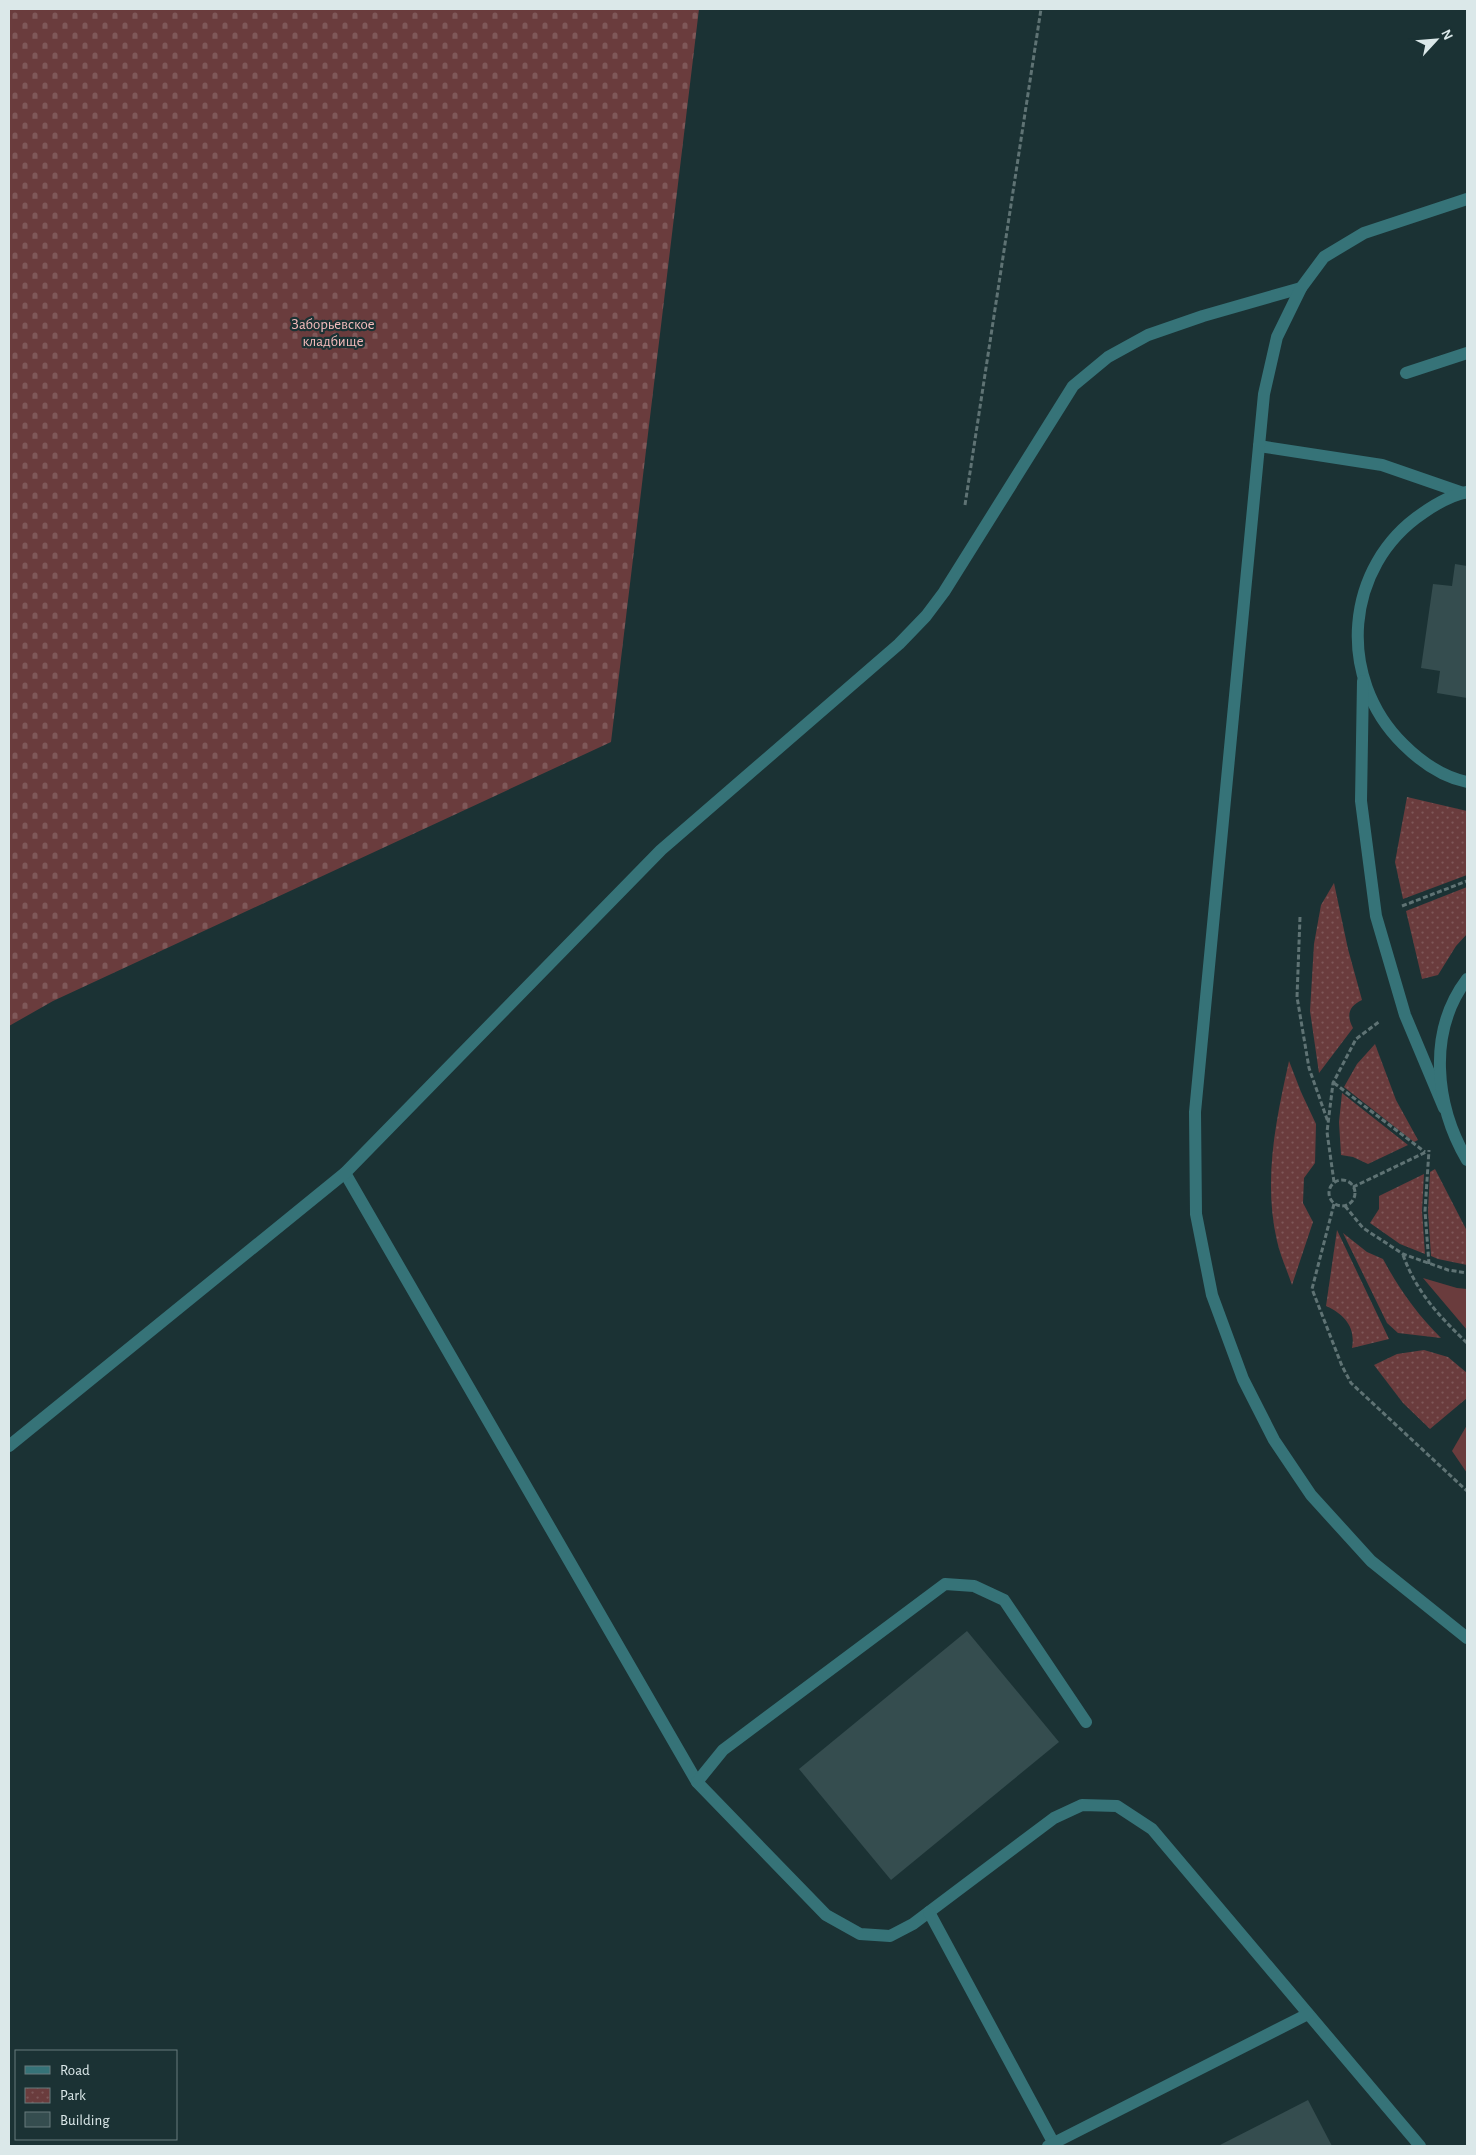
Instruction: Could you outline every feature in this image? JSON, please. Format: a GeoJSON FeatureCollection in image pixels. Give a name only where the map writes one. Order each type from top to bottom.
{"type":"FeatureCollection","features":[{"type":"Feature","properties":{"kind":"street"},"geometry":{"type":"LineString","coordinates":[[1467,199],[1364,233],[1324,257],[1301,288],[1277,337],[1264,394],[1196,1112],[1196,1214],[1212,1295],[1243,1379],[1274,1440],[1311,1496],[1371,1561],[1467,1638]]}},
{"type":"Feature","properties":{"kind":"street"},"geometry":{"type":"LineString","coordinates":[[9,1446],[345,1173],[661,850],[899,644],[926,616],[944,592],[1073,386],[1108,357],[1148,335],[1203,316],[1301,288]]}},
{"type":"Feature","properties":{"kind":"street"},"geometry":{"type":"LineString","coordinates":[[1406,373],[1467,353]]}},
{"type":"Feature","properties":{"kind":"street"},"geometry":{"type":"LineString","coordinates":[[1259,446],[1382,465],[1465,492]]}},
{"type":"Feature","properties":{"kind":"street"},"geometry":{"type":"LineString","coordinates":[[1465,492],[1436,504],[1411,520],[1390,542],[1374,566],[1363,594],[1357,622],[1358,652],[1363,681],[1361,802],[1376,916],[1405,1015],[1455,1138],[1467,1160]]}},
{"type":"Feature","properties":{"kind":"street"},"geometry":{"type":"LineString","coordinates":[[1363,681],[1375,708],[1392,733],[1413,754],[1437,770],[1467,782]]}},
{"type":"Feature","properties":{"kind":"street"},"geometry":{"type":"LineString","coordinates":[[1444,1108],[1439,1077],[1441,1045],[1449,1014],[1467,979]]}},
{"type":"Feature","properties":{"kind":"street"},"geometry":{"type":"LineString","coordinates":[[345,1173],[697,1782],[826,1915],[860,1934],[890,1936],[913,1924],[1054,1818],[1082,1805],[1117,1806],[1152,1829],[1420,2146]]}},
{"type":"Feature","properties":{"kind":"street"},"geometry":{"type":"LineString","coordinates":[[697,1782],[723,1750],[945,1584],[974,1586],[1004,1600],[1086,1722]]}},
{"type":"Feature","properties":{"kind":"street"},"geometry":{"type":"LineString","coordinates":[[929,1912],[1051,2144],[1308,2014]]}},
{"type":"Feature","properties":{"kind":"path"},"geometry":{"type":"LineString","coordinates":[[964,508],[1042,9]]}},
{"type":"Feature","properties":{"kind":"path"},"geometry":{"type":"LineString","coordinates":[[1376,916],[1467,881]]}},
{"type":"Feature","properties":{"kind":"path"},"geometry":{"type":"LineString","coordinates":[[1300,917],[1296,997],[1310,1068],[1328,1122]]}},
{"type":"Feature","properties":{"kind":"path"},"geometry":{"type":"LineString","coordinates":[[1334,1182],[1327,1132],[1333,1083],[1356,1038],[1384,1018]]}},
{"type":"Feature","properties":{"kind":"path"},"geometry":{"type":"LineString","coordinates":[[1333,1083],[1427,1151]]}},
{"type":"Feature","properties":{"kind":"path"},"geometry":{"type":"LineString","coordinates":[[1352,1187],[1455,1138]]}},
{"type":"Feature","properties":{"kind":"path"},"geometry":{"type":"LineString","coordinates":[[1427,1151],[1425,1211],[1429,1264]]}},
{"type":"Feature","properties":{"kind":"path"},"geometry":{"type":"LineString","coordinates":[[1344,1180],[1352,1187],[1355,1192],[1354,1200],[1345,1206],[1334,1204],[1328,1195],[1330,1187],[1334,1182],[1344,1180]]}},
{"type":"Feature","properties":{"kind":"path"},"geometry":{"type":"LineString","coordinates":[[1334,1204],[1312,1289],[1342,1366],[1351,1383],[1467,1491]]}},
{"type":"Feature","properties":{"kind":"path"},"geometry":{"type":"LineString","coordinates":[[1345,1206],[1363,1228],[1403,1254],[1448,1270],[1467,1273]]}},
{"type":"Feature","properties":{"kind":"path"},"geometry":{"type":"LineString","coordinates":[[1403,1254],[1411,1276],[1437,1314],[1467,1343]]}},
{"type":"Feature","properties":{"kind":"green space","name":"Заборьевское кладбище"},"geometry":{"type":"Polygon","coordinates":[[[9,9],[699,9],[611,742],[53,1001],[9,1026],[9,9]]]}},
{"type":"Feature","properties":{"kind":"green space"},"geometry":{"type":"Polygon","coordinates":[[[1407,797],[1467,811],[1467,875],[1403,899],[1395,862],[1407,797]]]}},
{"type":"Feature","properties":{"kind":"green space"},"geometry":{"type":"Polygon","coordinates":[[[1334,883],[1348,949],[1362,1000],[1354,1005],[1350,1011],[1349,1015],[1353,1028],[1319,1073],[1310,1011],[1314,944],[1321,905],[1334,883]]]}},
{"type":"Feature","properties":{"kind":"green space"},"geometry":{"type":"Polygon","coordinates":[[[1467,887],[1467,934],[1456,946],[1438,975],[1422,979],[1406,911],[1467,887]]]}},
{"type":"Feature","properties":{"kind":"green space"},"geometry":{"type":"Polygon","coordinates":[[[1375,1044],[1396,1100],[1418,1140],[1414,1142],[1344,1087],[1357,1064],[1375,1044]]]}},
{"type":"Feature","properties":{"kind":"green space"},"geometry":{"type":"Polygon","coordinates":[[[1289,1061],[1316,1124],[1315,1163],[1304,1178],[1303,1203],[1313,1222],[1292,1285],[1277,1241],[1271,1195],[1273,1150],[1289,1061]]]}},
{"type":"Feature","properties":{"kind":"green space"},"geometry":{"type":"Polygon","coordinates":[[[1342,1093],[1408,1145],[1368,1164],[1353,1157],[1341,1155],[1339,1122],[1342,1093]]]}},
{"type":"Feature","properties":{"kind":"green space"},"geometry":{"type":"Polygon","coordinates":[[[1435,1169],[1467,1231],[1467,1265],[1431,1256],[1428,1211],[1430,1172],[1435,1169]]]}},
{"type":"Feature","properties":{"kind":"green space"},"geometry":{"type":"Polygon","coordinates":[[[1424,1174],[1422,1211],[1425,1254],[1400,1244],[1370,1223],[1379,1209],[1379,1196],[1424,1174]]]}},
{"type":"Feature","properties":{"kind":"green space"},"geometry":{"type":"Polygon","coordinates":[[[1337,1230],[1389,1339],[1352,1348],[1352,1334],[1347,1322],[1338,1313],[1326,1306],[1337,1230]]]}},
{"type":"Feature","properties":{"kind":"green space"},"geometry":{"type":"Polygon","coordinates":[[[1343,1233],[1367,1252],[1383,1259],[1409,1301],[1441,1338],[1398,1333],[1387,1323],[1343,1233]]]}},
{"type":"Feature","properties":{"kind":"green space"},"geometry":{"type":"Polygon","coordinates":[[[1423,1278],[1467,1289],[1467,1330],[1423,1278]]]}},
{"type":"Feature","properties":{"kind":"green space"},"geometry":{"type":"Polygon","coordinates":[[[1424,1350],[1448,1357],[1467,1373],[1467,1398],[1430,1429],[1403,1403],[1374,1365],[1397,1354],[1424,1350]]]}},
{"type":"Feature","properties":{"kind":"green space"},"geometry":{"type":"Polygon","coordinates":[[[1467,1425],[1467,1473],[1452,1451],[1467,1425]]]}},
{"type":"Feature","properties":{"kind":"building"},"geometry":{"type":"Polygon","coordinates":[[[1455,564],[1467,566],[1467,698],[1437,693],[1440,671],[1421,668],[1433,584],[1452,586],[1455,564]]]}},
{"type":"Feature","properties":{"kind":"building"},"geometry":{"type":"Polygon","coordinates":[[[967,1631],[1059,1742],[891,1880],[799,1769],[967,1631]]]}},
{"type":"Feature","properties":{"kind":"building"},"geometry":{"type":"Polygon","coordinates":[[[1308,2100],[1332,2146],[1218,2146],[1308,2100]]]}}]}
